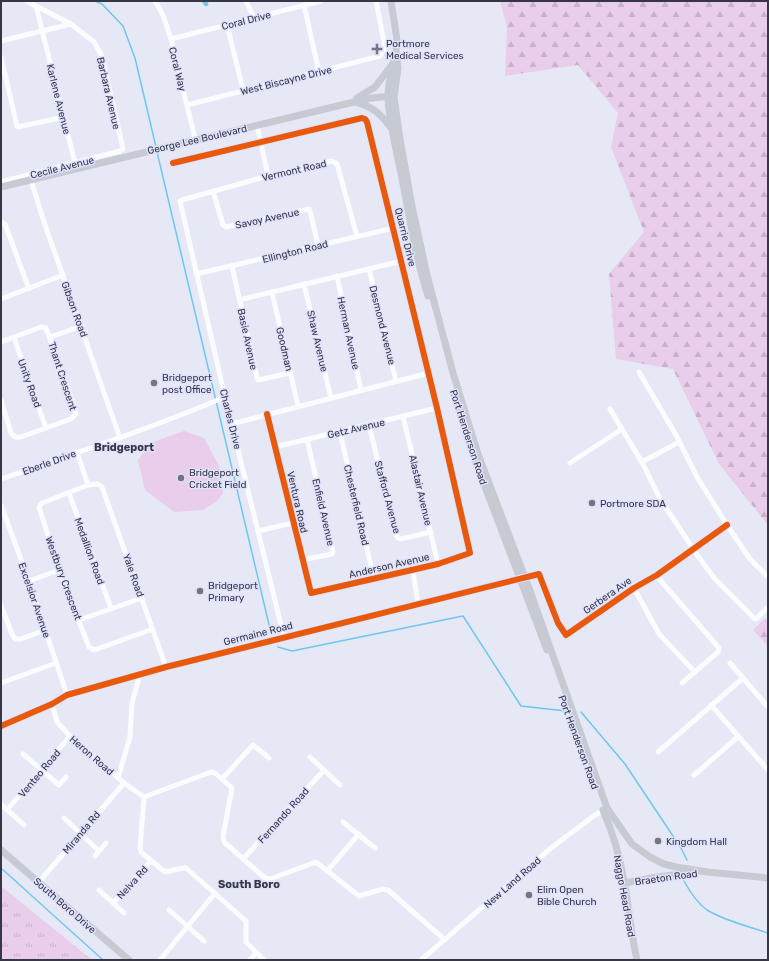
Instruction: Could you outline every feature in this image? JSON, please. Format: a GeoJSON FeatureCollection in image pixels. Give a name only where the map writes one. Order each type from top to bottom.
{"type":"FeatureCollection","features":[{"type":"Feature","properties":{"kind":"main road","name":"Port Henderson Road"},"geometry":{"type":"LineString","coordinates":[[391,1],[397,40],[396,52],[398,68],[391,97],[427,275],[453,373],[478,454],[605,809]]}},
{"type":"Feature","properties":{"kind":"main road","name":"Port Henderson Road"},"geometry":{"type":"LineString","coordinates":[[396,52],[392,64],[391,97],[393,129],[422,276],[433,311],[461,420],[473,455],[523,579]]}},
{"type":"Feature","properties":{"kind":"main road"},"geometry":{"type":"LineString","coordinates":[[351,102],[375,87],[392,64]]}},
{"type":"Feature","properties":{"kind":"main road","name":"George Lee Boulevard"},"geometry":{"type":"LineString","coordinates":[[1,187],[31,180],[76,166],[152,150],[351,102],[369,98],[391,97]]}},
{"type":"Feature","properties":{"kind":"main road"},"geometry":{"type":"LineString","coordinates":[[351,102],[365,104],[374,108],[393,129]]}},
{"type":"Feature","properties":{"kind":"main road","name":"Braeton Road"},"geometry":{"type":"LineString","coordinates":[[605,809],[632,844],[655,860],[676,867],[707,872],[768,878]]}},
{"type":"Feature","properties":{"kind":"main road","name":"Naggo Head Road"},"geometry":{"type":"LineString","coordinates":[[605,809],[618,852],[625,883],[631,935],[637,960]]}},
{"type":"Feature","properties":{"kind":"main road"},"geometry":{"type":"LineString","coordinates":[[618,852],[619,848],[624,844],[632,844]]}},
{"type":"Feature","properties":{"kind":"main road","name":"South Boro Drive"},"geometry":{"type":"LineString","coordinates":[[1,850],[129,960]]}},
{"type":"Feature","properties":{"kind":"main road"},"geometry":{"type":"LineString","coordinates":[[655,860],[661,866],[662,870],[657,877]]}},
{"type":"Feature","properties":{"kind":"main road","name":"Braeton Road"},"geometry":{"type":"LineString","coordinates":[[625,883],[682,873],[707,872]]}},
{"type":"Feature","properties":{"kind":"street","name":"Barbara Avenue"},"geometry":{"type":"LineString","coordinates":[[27,1],[70,24],[94,42],[102,56],[122,150]]}},
{"type":"Feature","properties":{"kind":"street","name":"Coral Way"},"geometry":{"type":"LineString","coordinates":[[154,1],[163,15],[171,39],[195,139]]}},
{"type":"Feature","properties":{"kind":"street"},"geometry":{"type":"LineString","coordinates":[[246,1],[254,18]]}},
{"type":"Feature","properties":{"kind":"street","name":"Coral Drive"},"geometry":{"type":"LineString","coordinates":[[171,39],[321,1]]}},
{"type":"Feature","properties":{"kind":"street","name":"West Biscayne Drive"},"geometry":{"type":"LineString","coordinates":[[187,105],[377,57],[383,53],[385,47],[376,1]]}},
{"type":"Feature","properties":{"kind":"street"},"geometry":{"type":"LineString","coordinates":[[304,5],[319,72]]}},
{"type":"Feature","properties":{"kind":"street","name":"Karlene Avenue"},"geometry":{"type":"LineString","coordinates":[[36,6],[76,166]]}},
{"type":"Feature","properties":{"kind":"street"},"geometry":{"type":"LineString","coordinates":[[1,41],[70,24]]}},
{"type":"Feature","properties":{"kind":"street"},"geometry":{"type":"LineString","coordinates":[[227,25],[244,90]]}},
{"type":"Feature","properties":{"kind":"street"},"geometry":{"type":"LineString","coordinates":[[1,57],[17,126],[20,128],[64,117]]}},
{"type":"Feature","properties":{"kind":"street","name":"Quarrie Drive"},"geometry":{"type":"LineString","coordinates":[[173,163],[362,118],[366,119],[429,373],[470,553]]}},
{"type":"Feature","properties":{"kind":"street"},"geometry":{"type":"LineString","coordinates":[[257,125],[268,176]]}},
{"type":"Feature","properties":{"kind":"street","name":"Cecile Avenue"},"geometry":{"type":"LineString","coordinates":[[1,182],[76,166],[122,150]]}},
{"type":"Feature","properties":{"kind":"street","name":"Vermont Road"},"geometry":{"type":"LineString","coordinates":[[180,201],[268,176],[332,161],[337,164],[357,236]]}},
{"type":"Feature","properties":{"kind":"street","name":"Gibson Road"},"geometry":{"type":"LineString","coordinates":[[31,180],[120,438]]}},
{"type":"Feature","properties":{"kind":"street","name":"Savoy Avenue"},"geometry":{"type":"LineString","coordinates":[[213,191],[223,225],[226,226],[309,209],[318,245]]}},
{"type":"Feature","properties":{"kind":"street","name":"Charles Drive"},"geometry":{"type":"LineString","coordinates":[[180,201],[225,397],[284,637]]}},
{"type":"Feature","properties":{"kind":"street"},"geometry":{"type":"LineString","coordinates":[[1,222],[5,224],[29,288]]}},
{"type":"Feature","properties":{"kind":"street","name":"Ellington Road"},"geometry":{"type":"LineString","coordinates":[[196,274],[394,228]]}},
{"type":"Feature","properties":{"kind":"street"},"geometry":{"type":"LineString","coordinates":[[239,300],[402,261]]}},
{"type":"Feature","properties":{"kind":"street","name":"Basie Avenue"},"geometry":{"type":"LineString","coordinates":[[232,266],[257,379],[290,373]]}},
{"type":"Feature","properties":{"kind":"street","name":"Desmond Avenue"},"geometry":{"type":"LineString","coordinates":[[369,269],[396,381]]}},
{"type":"Feature","properties":{"kind":"street"},"geometry":{"type":"LineString","coordinates":[[1,299],[63,275]]}},
{"type":"Feature","properties":{"kind":"street","name":"Herman Avenue"},"geometry":{"type":"LineString","coordinates":[[337,276],[362,390]]}},
{"type":"Feature","properties":{"kind":"street","name":"Shaw Avenue"},"geometry":{"type":"LineString","coordinates":[[304,284],[332,398]]}},
{"type":"Feature","properties":{"kind":"street","name":"Goodman"},"geometry":{"type":"LineString","coordinates":[[272,292],[298,406]]}},
{"type":"Feature","properties":{"kind":"street"},"geometry":{"type":"LineString","coordinates":[[50,338],[82,326]]}},
{"type":"Feature","properties":{"kind":"street","name":"Thant Crescent"},"geometry":{"type":"LineString","coordinates":[[1,342],[43,327],[46,328],[76,414],[72,419],[21,437],[15,437],[10,433],[1,400]]}},
{"type":"Feature","properties":{"kind":"street","name":"Unity Road"},"geometry":{"type":"LineString","coordinates":[[14,338],[46,428]]}},
{"type":"Feature","properties":{"kind":"street"},"geometry":{"type":"LineString","coordinates":[[639,372],[680,442],[697,478],[750,559],[768,578]]}},
{"type":"Feature","properties":{"kind":"street"},"geometry":{"type":"LineString","coordinates":[[232,424],[429,373]]}},
{"type":"Feature","properties":{"kind":"street","name":"Eberle Drive"},"geometry":{"type":"LineString","coordinates":[[1,479],[120,438],[225,397]]}},
{"type":"Feature","properties":{"kind":"street","name":"Getz Avenue"},"geometry":{"type":"LineString","coordinates":[[275,447],[437,408]]}},
{"type":"Feature","properties":{"kind":"street"},"geometry":{"type":"LineString","coordinates":[[610,409],[642,462],[660,499],[715,579],[754,618],[756,618],[768,607]]}},
{"type":"Feature","properties":{"kind":"street","name":"Ventura Road"},"geometry":{"type":"LineString","coordinates":[[267,414],[311,593]]}},
{"type":"Feature","properties":{"kind":"street","name":"Alastair Avenue"},"geometry":{"type":"LineString","coordinates":[[403,416],[438,564]]}},
{"type":"Feature","properties":{"kind":"street","name":"Stafford Avenue"},"geometry":{"type":"LineString","coordinates":[[369,425],[396,535],[401,539],[430,532]]}},
{"type":"Feature","properties":{"kind":"street"},"geometry":{"type":"LineString","coordinates":[[570,463],[622,429]]}},
{"type":"Feature","properties":{"kind":"street","name":"Chesterfield Road"},"geometry":{"type":"LineString","coordinates":[[340,432],[374,579]]}},
{"type":"Feature","properties":{"kind":"street","name":"Enfield Avenue"},"geometry":{"type":"LineString","coordinates":[[302,560],[332,554],[333,552],[308,439]]}},
{"type":"Feature","properties":{"kind":"street"},"geometry":{"type":"LineString","coordinates":[[642,462],[680,442]]}},
{"type":"Feature","properties":{"kind":"street"},"geometry":{"type":"LineString","coordinates":[[77,452],[88,485]]}},
{"type":"Feature","properties":{"kind":"street","name":"Westbury Crescent"},"geometry":{"type":"LineString","coordinates":[[100,485],[88,485],[42,503],[39,507],[60,570],[89,647],[94,650],[153,629]]}},
{"type":"Feature","properties":{"kind":"street","name":"Yale Road"},"geometry":{"type":"LineString","coordinates":[[100,485],[103,489],[166,666]]}},
{"type":"Feature","properties":{"kind":"street","name":"Medallion Road"},"geometry":{"type":"LineString","coordinates":[[69,493],[111,608]]}},
{"type":"Feature","properties":{"kind":"street","name":"Excelsior Avenue"},"geometry":{"type":"LineString","coordinates":[[1,505],[3,517],[28,581],[67,695]]}},
{"type":"Feature","properties":{"kind":"street"},"geometry":{"type":"LineString","coordinates":[[258,531],[293,523]]}},
{"type":"Feature","properties":{"kind":"street","name":"Gerbera Ave"},"geometry":{"type":"LineString","coordinates":[[523,579],[539,574],[558,623],[566,635],[634,588],[657,575],[727,525]]}},
{"type":"Feature","properties":{"kind":"street","name":"Anderson Avenue"},"geometry":{"type":"LineString","coordinates":[[311,593],[438,564],[470,553]]}},
{"type":"Feature","properties":{"kind":"street"},"geometry":{"type":"LineString","coordinates":[[28,581],[60,570]]}},
{"type":"Feature","properties":{"kind":"street"},"geometry":{"type":"LineString","coordinates":[[412,570],[418,604]]}},
{"type":"Feature","properties":{"kind":"street"},"geometry":{"type":"LineString","coordinates":[[657,575],[719,650],[682,683]]}},
{"type":"Feature","properties":{"kind":"street","name":"Germaine Road"},"geometry":{"type":"LineString","coordinates":[[1,726],[52,704],[67,695],[166,666],[523,579]]}},
{"type":"Feature","properties":{"kind":"street","name":"Gerbera Ave"},"geometry":{"type":"LineString","coordinates":[[634,588],[659,634],[695,672]]}},
{"type":"Feature","properties":{"kind":"street"},"geometry":{"type":"LineString","coordinates":[[79,620],[142,598]]}},
{"type":"Feature","properties":{"kind":"street"},"geometry":{"type":"LineString","coordinates":[[1,605],[15,639],[21,639],[45,630]]}},
{"type":"Feature","properties":{"kind":"street"},"geometry":{"type":"LineString","coordinates":[[1,683],[56,663]]}},
{"type":"Feature","properties":{"kind":"street"},"geometry":{"type":"LineString","coordinates":[[730,663],[768,707]]}},
{"type":"Feature","properties":{"kind":"street"},"geometry":{"type":"LineString","coordinates":[[118,778],[130,738],[132,704],[140,674]]}},
{"type":"Feature","properties":{"kind":"street"},"geometry":{"type":"LineString","coordinates":[[658,752],[743,678]]}},
{"type":"Feature","properties":{"kind":"street","name":"Heron Road"},"geometry":{"type":"LineString","coordinates":[[52,704],[57,722],[70,736],[124,783],[144,797]]}},
{"type":"Feature","properties":{"kind":"street"},"geometry":{"type":"LineString","coordinates":[[711,705],[768,770]]}},
{"type":"Feature","properties":{"kind":"street","name":"Venteo Road"},"geometry":{"type":"LineString","coordinates":[[7,810],[70,736]]}},
{"type":"Feature","properties":{"kind":"street"},"geometry":{"type":"LineString","coordinates":[[694,775],[738,737]]}},
{"type":"Feature","properties":{"kind":"street"},"geometry":{"type":"LineString","coordinates":[[222,779],[253,745],[269,758]]}},
{"type":"Feature","properties":{"kind":"street"},"geometry":{"type":"LineString","coordinates":[[23,754],[59,785],[66,777]]}},
{"type":"Feature","properties":{"kind":"street"},"geometry":{"type":"LineString","coordinates":[[310,757],[340,785]]}},
{"type":"Feature","properties":{"kind":"street","name":"Fernando Road"},"geometry":{"type":"LineString","coordinates":[[243,859],[324,770]]}},
{"type":"Feature","properties":{"kind":"street"},"geometry":{"type":"LineString","coordinates":[[264,960],[246,942],[246,921],[215,893],[186,868],[165,872],[140,850],[144,797],[211,772],[215,773],[232,788],[223,840],[243,859],[268,879],[314,862],[317,863],[359,896],[383,889],[388,890],[444,939]]}},
{"type":"Feature","properties":{"kind":"street","name":"Miranda Rd"},"geometry":{"type":"LineString","coordinates":[[39,882],[124,783]]}},
{"type":"Feature","properties":{"kind":"street"},"geometry":{"type":"LineString","coordinates":[[1,804],[24,825]]}},
{"type":"Feature","properties":{"kind":"street","name":"New Land Road"},"geometry":{"type":"LineString","coordinates":[[421,960],[551,848],[605,809]]}},
{"type":"Feature","properties":{"kind":"street"},"geometry":{"type":"LineString","coordinates":[[64,818],[99,851]]}},
{"type":"Feature","properties":{"kind":"street"},"geometry":{"type":"LineString","coordinates":[[343,822],[375,848]]}},
{"type":"Feature","properties":{"kind":"street"},"geometry":{"type":"LineString","coordinates":[[327,871],[359,834]]}},
{"type":"Feature","properties":{"kind":"street"},"geometry":{"type":"LineString","coordinates":[[95,856],[106,843]]}},
{"type":"Feature","properties":{"kind":"street","name":"Nelva Rd"},"geometry":{"type":"LineString","coordinates":[[113,903],[151,861]]}},
{"type":"Feature","properties":{"kind":"street"},"geometry":{"type":"LineString","coordinates":[[98,890],[124,913]]}},
{"type":"Feature","properties":{"kind":"street"},"geometry":{"type":"LineString","coordinates":[[160,960],[215,893]]}},
{"type":"Feature","properties":{"kind":"street"},"geometry":{"type":"LineString","coordinates":[[169,910],[204,941]]}},
{"type":"Feature","properties":{"kind":"street"},"geometry":{"type":"LineString","coordinates":[[250,960],[256,953]]}},
{"type":"Feature","properties":{"kind":"green space"},"geometry":{"type":"Polygon","coordinates":[[[500,1],[768,1],[768,525],[719,464],[673,369],[616,359],[609,274],[644,232],[611,147],[618,113],[578,65],[505,76],[507,27],[500,1]]]}},
{"type":"Feature","properties":{"kind":"green space","name":"Bridgeport Cricket Field"},"geometry":{"type":"Polygon","coordinates":[[[184,431],[204,438],[219,466],[223,493],[217,501],[203,510],[174,512],[145,490],[138,460],[151,443],[184,431]]]}},
{"type":"Feature","properties":{"kind":"green space"},"geometry":{"type":"Polygon","coordinates":[[[765,618],[768,621],[768,646],[753,630],[765,618]]]}},
{"type":"Feature","properties":{"kind":"green space"},"geometry":{"type":"Polygon","coordinates":[[[1,886],[92,960],[1,960],[1,886]]]}},
{"type":"Feature","properties":{"kind":"waterway"},"geometry":{"type":"LineString","coordinates":[[95,1],[102,4],[123,26],[135,58],[156,147]]}},
{"type":"Feature","properties":{"kind":"waterway"},"geometry":{"type":"LineString","coordinates":[[157,152],[271,633]]}},
{"type":"Feature","properties":{"kind":"waterway"},"geometry":{"type":"LineString","coordinates":[[278,647],[292,651],[463,616],[521,706],[566,711]]}},
{"type":"Feature","properties":{"kind":"waterway"},"geometry":{"type":"LineString","coordinates":[[581,712],[625,764],[681,848],[687,860]]}},
{"type":"Feature","properties":{"kind":"waterway"},"geometry":{"type":"LineString","coordinates":[[1,868],[103,960]]}},
{"type":"Feature","properties":{"kind":"waterway"},"geometry":{"type":"LineString","coordinates":[[684,881],[694,897],[707,910],[729,920],[768,933]]}},
{"type":"Feature","properties":{"kind":"cycle path"},"geometry":{"type":"LineString","coordinates":[[173,163],[362,118],[365,119],[367,122],[437,408],[470,553],[438,564],[311,593],[267,414]]}},
{"type":"Feature","properties":{"kind":"cycle path"},"geometry":{"type":"LineString","coordinates":[[1,726],[52,704],[67,695],[166,667],[539,574],[558,623],[566,635],[634,588],[657,575],[727,525]]}},
{"type":"Feature","properties":{"kind":"place","name":"Portmore Medical Services"},"geometry":{"type":"Point","coordinates":[377,49]}},
{"type":"Feature","properties":{"kind":"place","name":"Bridgeport post Office"},"geometry":{"type":"Point","coordinates":[154,383]}},
{"type":"Feature","properties":{"kind":"place","name":"Bridgeport Cricket Field"},"geometry":{"type":"Point","coordinates":[181,478]}},
{"type":"Feature","properties":{"kind":"place","name":"Portmore SDA"},"geometry":{"type":"Point","coordinates":[592,503]}},
{"type":"Feature","properties":{"kind":"place","name":"Bridgeport Primary"},"geometry":{"type":"Point","coordinates":[200,591]}},
{"type":"Feature","properties":{"kind":"place","name":"Kingdom Hall"},"geometry":{"type":"Point","coordinates":[658,841]}},
{"type":"Feature","properties":{"kind":"place","name":"Elim Open Bible Church"},"geometry":{"type":"Point","coordinates":[529,895]}},
{"type":"Feature","properties":{"kind":"district","name":"Bridgeport"},"geometry":{"type":"Point","coordinates":[124,447]}},
{"type":"Feature","properties":{"kind":"district","name":"South Boro"},"geometry":{"type":"Point","coordinates":[249,884]}}]}
